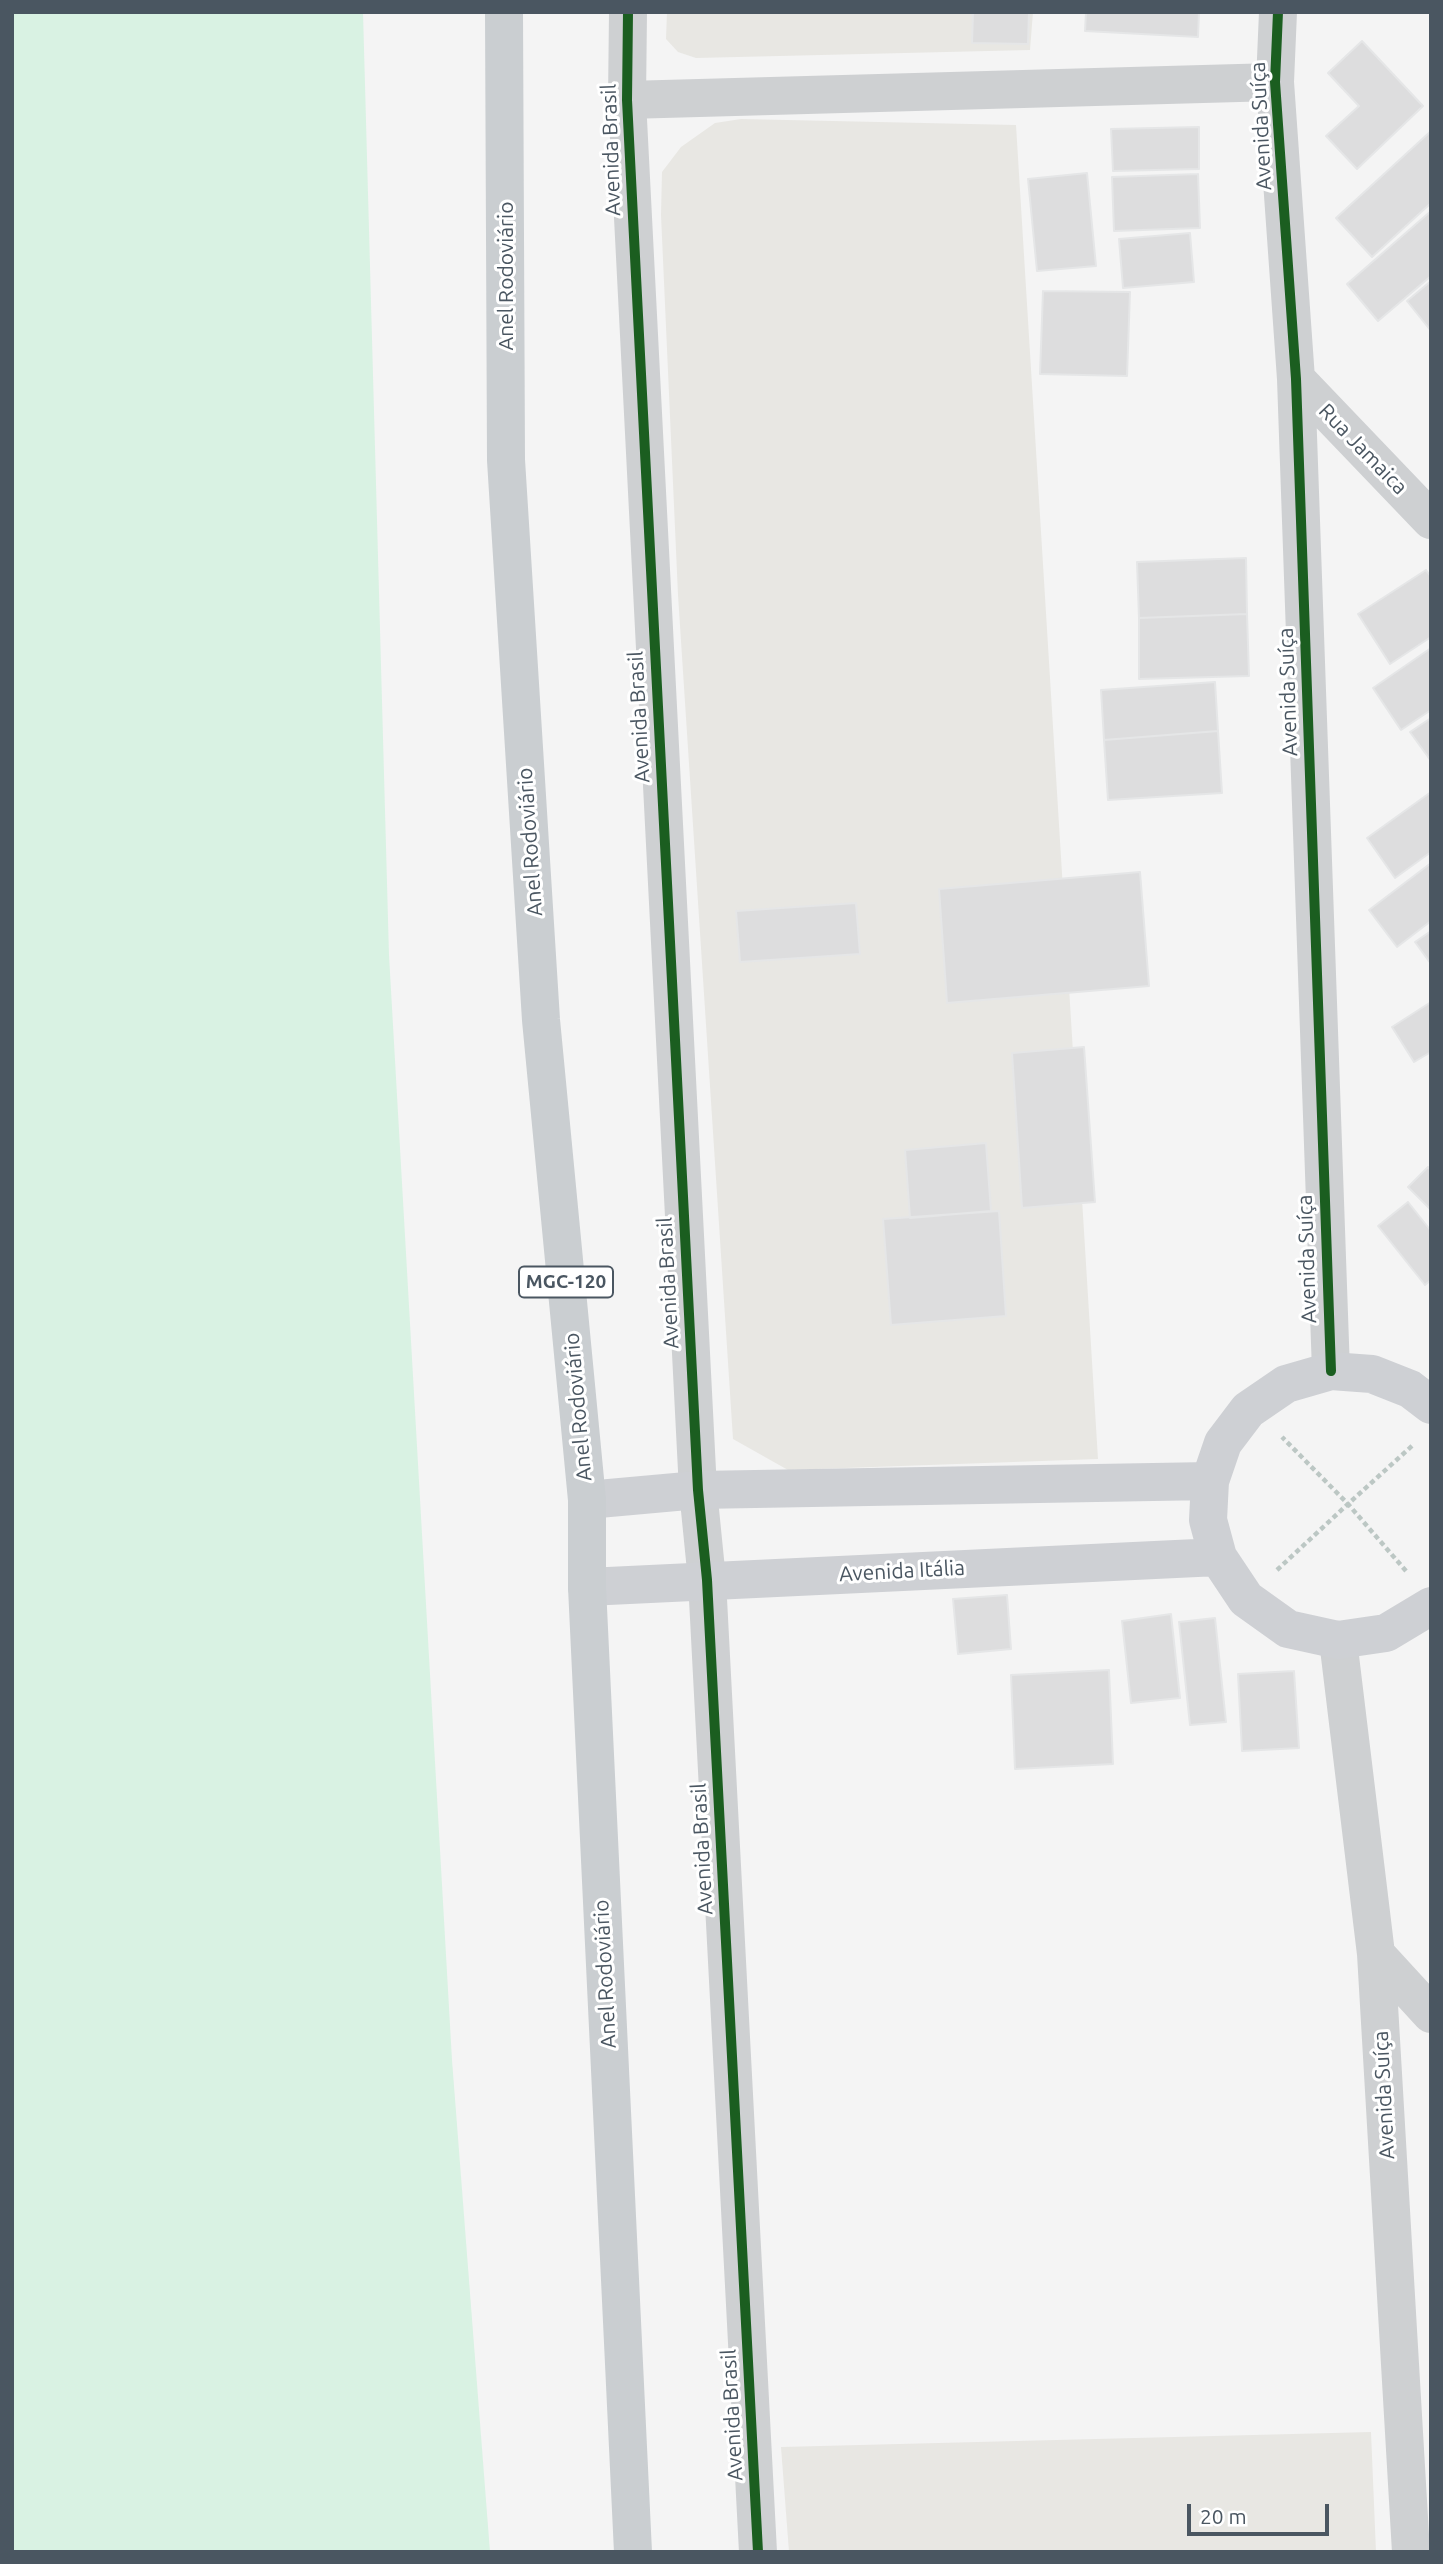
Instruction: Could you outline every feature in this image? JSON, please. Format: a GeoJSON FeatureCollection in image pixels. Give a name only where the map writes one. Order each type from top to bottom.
{"type":"FeatureCollection","features":[{"type":"Feature","properties":{"kind":"main road","name":"Anel Rodoviário"},"geometry":{"type":"LineString","coordinates":[[504,12],[506,460],[541,1020],[587,1500],[587,1587],[633,2552]]}},
{"type":"Feature","properties":{"kind":"street","name":"Avenida Brasil"},"geometry":{"type":"LineString","coordinates":[[628,12],[627,100],[698,1490],[707,1580],[758,2552]]}},
{"type":"Feature","properties":{"kind":"street","name":"Avenida Suíça"},"geometry":{"type":"LineString","coordinates":[[1278,12],[1275,82],[1296,379],[1331,1371]]}},
{"type":"Feature","properties":{"kind":"street"},"geometry":{"type":"LineString","coordinates":[[627,100],[1275,82]]}},
{"type":"Feature","properties":{"kind":"street","name":"Rua Jamaica"},"geometry":{"type":"LineString","coordinates":[[1296,379],[1431,520]]}},
{"type":"Feature","properties":{"kind":"street"},"geometry":{"type":"LineString","coordinates":[[1424,1388],[1372,1374],[1331,1371],[1286,1384],[1248,1410],[1223,1443],[1210,1481],[1208,1520],[1218,1557],[1246,1600],[1288,1629],[1338,1640],[1386,1633],[1429,1607]]}},
{"type":"Feature","properties":{"kind":"street"},"geometry":{"type":"LineString","coordinates":[[587,1500],[698,1490],[1210,1481]]}},
{"type":"Feature","properties":{"kind":"street","name":"Avenida Itália"},"geometry":{"type":"LineString","coordinates":[[587,1587],[1218,1557]]}},
{"type":"Feature","properties":{"kind":"street","name":"Avenida Suíça"},"geometry":{"type":"LineString","coordinates":[[1338,1640],[1376,1954],[1411,2552]]}},
{"type":"Feature","properties":{"kind":"street"},"geometry":{"type":"LineString","coordinates":[[1376,1954],[1431,2014]]}},
{"type":"Feature","properties":{"kind":"path"},"geometry":{"type":"LineString","coordinates":[[1248,1410],[1282,1436],[1348,1504],[1410,1577],[1429,1607]]}},
{"type":"Feature","properties":{"kind":"path"},"geometry":{"type":"LineString","coordinates":[[1246,1600],[1417,1441]]}},
{"type":"Feature","properties":{"kind":"shaded area"},"geometry":{"type":"Polygon","coordinates":[[[667,12],[1033,12],[1030,50],[696,58],[678,52],[666,39],[667,12]]]}},
{"type":"Feature","properties":{"kind":"shaded area"},"geometry":{"type":"Polygon","coordinates":[[[741,119],[1016,125],[1098,1459],[788,1470],[733,1439],[678,595],[661,215],[662,172],[681,147],[715,123],[741,119]]]}},
{"type":"Feature","properties":{"kind":"shaded area"},"geometry":{"type":"Polygon","coordinates":[[[1371,2432],[1376,2552],[789,2552],[781,2447],[1371,2432]]]}},
{"type":"Feature","properties":{"kind":"green space"},"geometry":{"type":"Polygon","coordinates":[[[12,12],[363,12],[389,955],[452,2060],[490,2552],[12,2552],[12,12]]]}},
{"type":"Feature","properties":{"kind":"building"},"geometry":{"type":"Polygon","coordinates":[[[973,12],[1029,12],[1028,44],[972,43],[973,12]]]}},
{"type":"Feature","properties":{"kind":"building"},"geometry":{"type":"Polygon","coordinates":[[[1086,12],[1199,12],[1198,37],[1085,31],[1086,12]]]}},
{"type":"Feature","properties":{"kind":"building"},"geometry":{"type":"Polygon","coordinates":[[[1362,41],[1423,106],[1357,169],[1326,136],[1359,106],[1328,73],[1362,41]]]}},
{"type":"Feature","properties":{"kind":"building"},"geometry":{"type":"Polygon","coordinates":[[[1199,127],[1199,169],[1113,171],[1111,129],[1199,127]]]}},
{"type":"Feature","properties":{"kind":"building"},"geometry":{"type":"Polygon","coordinates":[[[1431,131],[1431,203],[1372,257],[1336,218],[1431,131]]]}},
{"type":"Feature","properties":{"kind":"building"},"geometry":{"type":"Polygon","coordinates":[[[1087,173],[1096,266],[1037,271],[1028,179],[1087,173]]]}},
{"type":"Feature","properties":{"kind":"building"},"geometry":{"type":"Polygon","coordinates":[[[1198,174],[1200,228],[1114,231],[1112,177],[1198,174]]]}},
{"type":"Feature","properties":{"kind":"building"},"geometry":{"type":"Polygon","coordinates":[[[1431,211],[1431,276],[1378,321],[1347,284],[1431,211]]]}},
{"type":"Feature","properties":{"kind":"building"},"geometry":{"type":"Polygon","coordinates":[[[1190,233],[1194,282],[1123,288],[1119,239],[1190,233]]]}},
{"type":"Feature","properties":{"kind":"building"},"geometry":{"type":"Polygon","coordinates":[[[1431,281],[1431,331],[1407,301],[1431,281]]]}},
{"type":"Feature","properties":{"kind":"building"},"geometry":{"type":"Polygon","coordinates":[[[1043,291],[1130,292],[1127,376],[1040,374],[1043,291]]]}},
{"type":"Feature","properties":{"kind":"building"},"geometry":{"type":"Polygon","coordinates":[[[1246,558],[1247,614],[1139,618],[1137,562],[1246,558]]]}},
{"type":"Feature","properties":{"kind":"building"},"geometry":{"type":"Polygon","coordinates":[[[1426,570],[1431,577],[1431,637],[1390,664],[1358,614],[1426,570]]]}},
{"type":"Feature","properties":{"kind":"building"},"geometry":{"type":"Polygon","coordinates":[[[1247,614],[1249,676],[1139,679],[1139,618],[1247,614]]]}},
{"type":"Feature","properties":{"kind":"building"},"geometry":{"type":"Polygon","coordinates":[[[1431,648],[1431,710],[1401,730],[1373,688],[1431,648]]]}},
{"type":"Feature","properties":{"kind":"building"},"geometry":{"type":"Polygon","coordinates":[[[1215,682],[1218,731],[1104,740],[1101,690],[1215,682]]]}},
{"type":"Feature","properties":{"kind":"building"},"geometry":{"type":"Polygon","coordinates":[[[1431,718],[1431,761],[1410,732],[1431,718]]]}},
{"type":"Feature","properties":{"kind":"building"},"geometry":{"type":"Polygon","coordinates":[[[1218,731],[1222,793],[1108,800],[1104,740],[1218,731]]]}},
{"type":"Feature","properties":{"kind":"building"},"geometry":{"type":"Polygon","coordinates":[[[1431,792],[1431,852],[1395,878],[1367,838],[1431,792]]]}},
{"type":"Feature","properties":{"kind":"building"},"geometry":{"type":"Polygon","coordinates":[[[1431,863],[1431,921],[1397,947],[1369,910],[1431,863]]]}},
{"type":"Feature","properties":{"kind":"building"},"geometry":{"type":"Polygon","coordinates":[[[1140,872],[1149,986],[947,1003],[939,889],[1140,872]]]}},
{"type":"Feature","properties":{"kind":"building"},"geometry":{"type":"Polygon","coordinates":[[[856,903],[860,954],[740,962],[736,911],[856,903]]]}},
{"type":"Feature","properties":{"kind":"building"},"geometry":{"type":"Polygon","coordinates":[[[1431,931],[1431,964],[1415,942],[1431,931]]]}},
{"type":"Feature","properties":{"kind":"building"},"geometry":{"type":"Polygon","coordinates":[[[1431,1002],[1431,1052],[1414,1062],[1392,1027],[1431,1002]]]}},
{"type":"Feature","properties":{"kind":"building"},"geometry":{"type":"Polygon","coordinates":[[[1084,1047],[1095,1202],[1022,1208],[1012,1053],[1084,1047]]]}},
{"type":"Feature","properties":{"kind":"building"},"geometry":{"type":"Polygon","coordinates":[[[986,1143],[991,1211],[910,1218],[905,1150],[986,1143]]]}},
{"type":"Feature","properties":{"kind":"building"},"geometry":{"type":"Polygon","coordinates":[[[1428,1167],[1431,1171],[1431,1210],[1408,1187],[1428,1167]]]}},
{"type":"Feature","properties":{"kind":"building"},"geometry":{"type":"Polygon","coordinates":[[[1408,1202],[1431,1231],[1431,1280],[1425,1285],[1378,1226],[1408,1202]]]}},
{"type":"Feature","properties":{"kind":"building"},"geometry":{"type":"Polygon","coordinates":[[[999,1211],[1006,1316],[891,1325],[883,1219],[999,1211]]]}},
{"type":"Feature","properties":{"kind":"building"},"geometry":{"type":"Polygon","coordinates":[[[1007,1595],[1011,1649],[958,1654],[953,1599],[1007,1595]]]}},
{"type":"Feature","properties":{"kind":"building"},"geometry":{"type":"Polygon","coordinates":[[[1171,1614],[1180,1698],[1131,1703],[1122,1621],[1171,1614]]]}},
{"type":"Feature","properties":{"kind":"building"},"geometry":{"type":"Polygon","coordinates":[[[1215,1618],[1226,1722],[1190,1725],[1179,1622],[1215,1618]]]}},
{"type":"Feature","properties":{"kind":"building"},"geometry":{"type":"Polygon","coordinates":[[[1109,1670],[1113,1764],[1015,1769],[1011,1675],[1109,1670]]]}},
{"type":"Feature","properties":{"kind":"building"},"geometry":{"type":"Polygon","coordinates":[[[1294,1671],[1299,1748],[1242,1751],[1238,1674],[1294,1671]]]}},
{"type":"Feature","properties":{"kind":"cycle path"},"geometry":{"type":"LineString","coordinates":[[628,12],[627,100],[698,1490],[707,1580],[758,2552]]}},
{"type":"Feature","properties":{"kind":"cycle path"},"geometry":{"type":"LineString","coordinates":[[1278,12],[1275,82],[1296,379],[1331,1371]]}}]}
